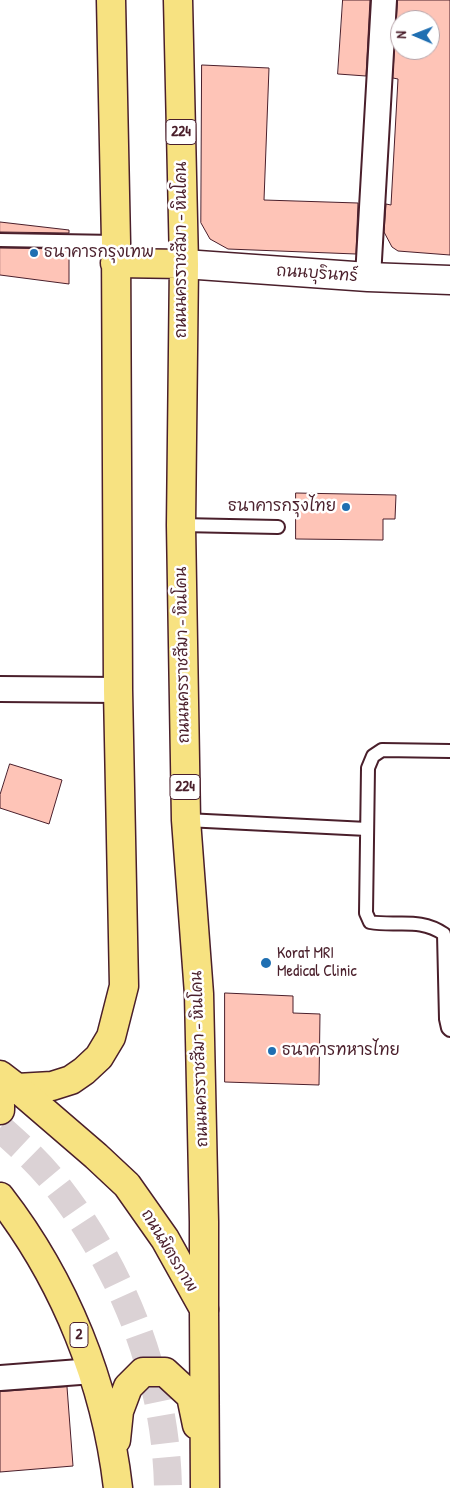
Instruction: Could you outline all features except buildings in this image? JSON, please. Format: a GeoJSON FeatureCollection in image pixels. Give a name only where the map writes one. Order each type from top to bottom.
{"type":"FeatureCollection","features":[{"type":"Feature","properties":{"kind":"main road"},"geometry":{"type":"LineString","coordinates":[[0,1110],[6,1089],[52,1086],[70,1080],[84,1071],[99,1057],[110,1037],[124,986],[118,690],[111,0]]}},
{"type":"Feature","properties":{"kind":"main road","name":"ถนนนครราชสีมา - หินโคน"},"geometry":{"type":"LineString","coordinates":[[178,0],[184,264],[181,525],[186,820],[200,994],[204,1309]]}},
{"type":"Feature","properties":{"kind":"main road"},"geometry":{"type":"LineString","coordinates":[[115,252],[184,264]]}},
{"type":"Feature","properties":{"kind":"main road","name":"ถนนมิตรภาพ"},"geometry":{"type":"LineString","coordinates":[[6,1089],[96,1156],[127,1184],[165,1239],[204,1309],[205,1475]]}},
{"type":"Feature","properties":{"kind":"main road","name":"2"},"geometry":{"type":"LineString","coordinates":[[0,1197],[34,1244],[65,1301],[93,1371],[114,1457],[118,1488]]}},
{"type":"Feature","properties":{"kind":"main road"},"geometry":{"type":"LineString","coordinates":[[114,1457],[119,1411],[128,1387],[143,1372],[165,1372],[191,1396],[205,1475]]}},
{"type":"Feature","properties":{"kind":"street"},"geometry":{"type":"LineString","coordinates":[[368,278],[384,0]]}},
{"type":"Feature","properties":{"kind":"street","name":"ถนนบุรินทร์"},"geometry":{"type":"LineString","coordinates":[[184,264],[368,278],[450,280]]}},
{"type":"Feature","properties":{"kind":"street"},"geometry":{"type":"LineString","coordinates":[[0,689],[118,690]]}},
{"type":"Feature","properties":{"kind":"street"},"geometry":{"type":"LineString","coordinates":[[0,1378],[93,1371]]}},
{"type":"Feature","properties":{"kind":"lane"},"geometry":{"type":"LineString","coordinates":[[0,240],[115,252]]}},
{"type":"Feature","properties":{"kind":"lane"},"geometry":{"type":"LineString","coordinates":[[181,525],[278,527]]}},
{"type":"Feature","properties":{"kind":"lane"},"geometry":{"type":"LineString","coordinates":[[450,751],[382,750],[373,756],[368,768],[366,913],[370,922],[422,924],[434,927],[444,934],[446,1019],[450,1030]]}},
{"type":"Feature","properties":{"kind":"lane"},"geometry":{"type":"LineString","coordinates":[[186,820],[367,829]]}},
{"type":"Feature","properties":{"kind":"tunnel"},"geometry":{"type":"LineString","coordinates":[[0,1128],[54,1182],[79,1216],[101,1251],[120,1288],[136,1326],[149,1365],[159,1406],[168,1488]]}},
{"type":"Feature","properties":{"kind":"place","name":"ธนาคารกรุงเทพ"},"geometry":{"type":"Point","coordinates":[34,253]}},
{"type":"Feature","properties":{"kind":"place","name":"ธนาคารกรุงไทย"},"geometry":{"type":"Point","coordinates":[346,507]}},
{"type":"Feature","properties":{"kind":"place","name":"Korat MRI Medical Clinic"},"geometry":{"type":"Point","coordinates":[266,963]}},
{"type":"Feature","properties":{"kind":"place","name":"ธนาคารทหารไทย"},"geometry":{"type":"Point","coordinates":[272,1051]}}]}
